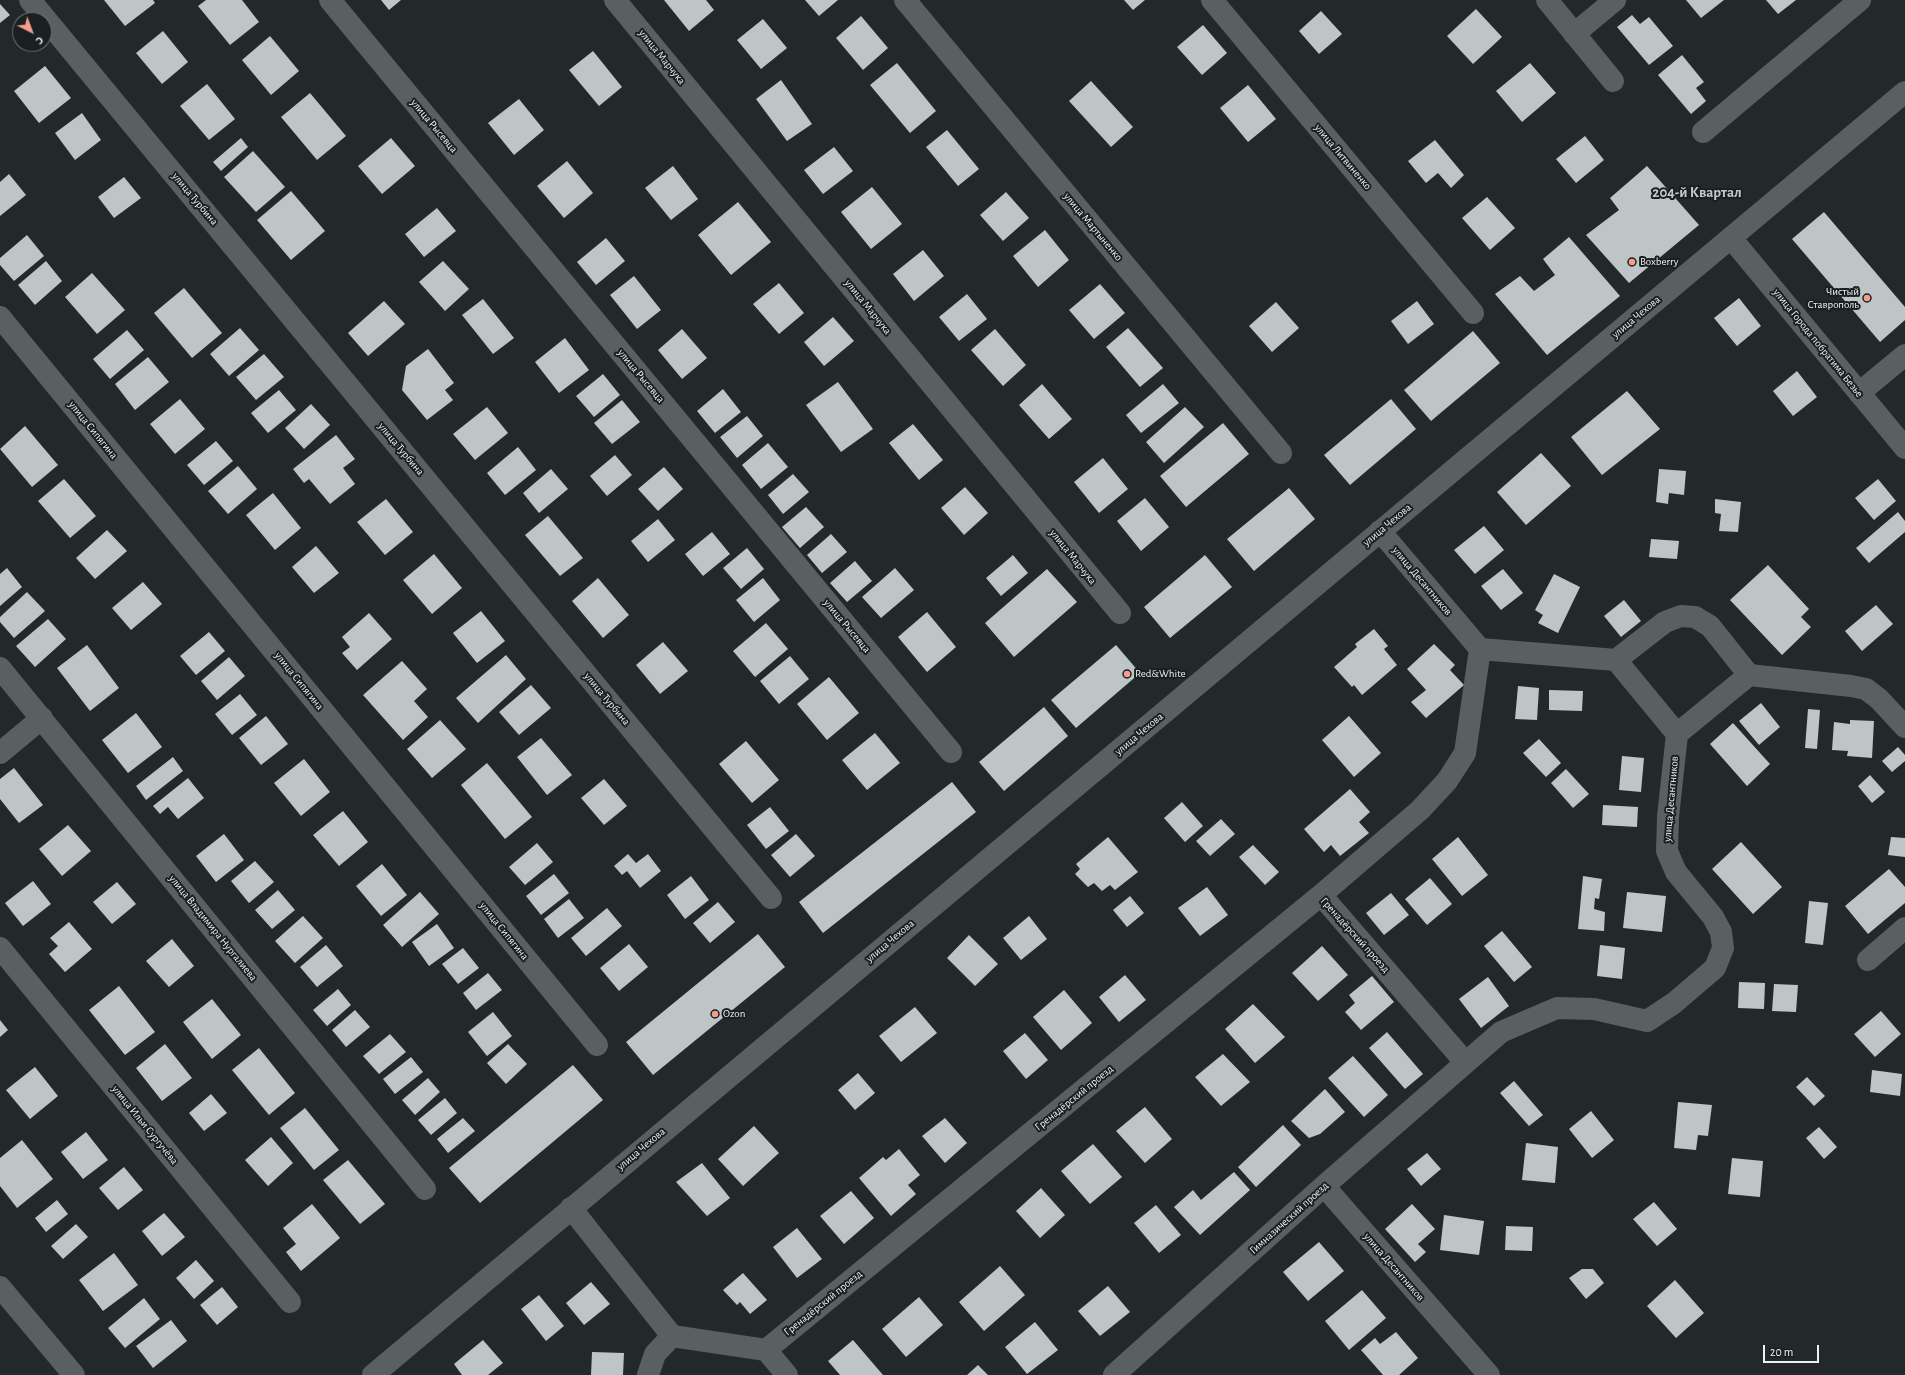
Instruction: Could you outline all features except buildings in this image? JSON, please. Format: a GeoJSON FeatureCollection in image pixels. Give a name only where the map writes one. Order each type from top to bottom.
{"type":"FeatureCollection","features":[{"type":"Feature","properties":{"kind":"street","name":"улица Турбина"},"geometry":{"type":"LineString","coordinates":[[30,0],[771,898]]}},
{"type":"Feature","properties":{"kind":"street","name":"улица Рысевца"},"geometry":{"type":"LineString","coordinates":[[330,0],[951,752]]}},
{"type":"Feature","properties":{"kind":"street","name":"улица Марчука"},"geometry":{"type":"LineString","coordinates":[[615,0],[1120,613]]}},
{"type":"Feature","properties":{"kind":"street","name":"улица Мартыненко"},"geometry":{"type":"LineString","coordinates":[[905,0],[1281,453]]}},
{"type":"Feature","properties":{"kind":"street","name":"улица Литвиненко"},"geometry":{"type":"LineString","coordinates":[[1212,0],[1473,313]]}},
{"type":"Feature","properties":{"kind":"street"},"geometry":{"type":"LineString","coordinates":[[1547,0],[1613,81]]}},
{"type":"Feature","properties":{"kind":"street"},"geometry":{"type":"LineString","coordinates":[[1574,34],[1615,0]]}},
{"type":"Feature","properties":{"kind":"street"},"geometry":{"type":"LineString","coordinates":[[1703,132],[1860,0]]}},
{"type":"Feature","properties":{"kind":"street","name":"улица Чехова"},"geometry":{"type":"LineString","coordinates":[[373,1375],[1905,92]]}},
{"type":"Feature","properties":{"kind":"street","name":"улица Города побратима Безье"},"geometry":{"type":"LineString","coordinates":[[1731,238],[1905,448]]}},
{"type":"Feature","properties":{"kind":"street","name":"улица Сипягина"},"geometry":{"type":"LineString","coordinates":[[0,317],[597,1045]]}},
{"type":"Feature","properties":{"kind":"street"},"geometry":{"type":"LineString","coordinates":[[1859,393],[1905,355]]}},
{"type":"Feature","properties":{"kind":"street","name":"улица Десантников"},"geometry":{"type":"LineString","coordinates":[[1380,531],[1480,649]]}},
{"type":"Feature","properties":{"kind":"street"},"geometry":{"type":"LineString","coordinates":[[1321,895],[1420,810],[1447,781],[1465,753],[1480,649],[1616,660],[1665,622],[1680,616],[1695,617],[1710,626],[1749,676]]}},
{"type":"Feature","properties":{"kind":"street"},"geometry":{"type":"LineString","coordinates":[[1616,660],[1677,734],[1749,676],[1852,686],[1866,689],[1879,699],[1905,727]]}},
{"type":"Feature","properties":{"kind":"street","name":"улица Владимира Нургалиева"},"geometry":{"type":"LineString","coordinates":[[0,668],[424,1189]]}},
{"type":"Feature","properties":{"kind":"street"},"geometry":{"type":"LineString","coordinates":[[0,753],[42,718]]}},
{"type":"Feature","properties":{"kind":"street","name":"улица Десантников"},"geometry":{"type":"LineString","coordinates":[[1465,1062],[1501,1032],[1557,1008],[1594,1009],[1647,1021],[1674,1003],[1715,968],[1723,948],[1721,932],[1713,917],[1676,872],[1667,851],[1668,817],[1677,734]]}},
{"type":"Feature","properties":{"kind":"street","name":"Гренадёрский проезд"},"geometry":{"type":"LineString","coordinates":[[766,1350],[1321,895],[1465,1062]]}},
{"type":"Feature","properties":{"kind":"street"},"geometry":{"type":"LineString","coordinates":[[1868,960],[1905,928]]}},
{"type":"Feature","properties":{"kind":"street","name":"улица Ильи Сургучёва"},"geometry":{"type":"LineString","coordinates":[[0,948],[290,1302]]}},
{"type":"Feature","properties":{"kind":"street","name":"Гимназический проезд"},"geometry":{"type":"LineString","coordinates":[[1114,1375],[1324,1186],[1465,1062]]}},
{"type":"Feature","properties":{"kind":"street","name":"улица Десантников"},"geometry":{"type":"LineString","coordinates":[[1324,1186],[1464,1349],[1489,1375]]}},
{"type":"Feature","properties":{"kind":"street"},"geometry":{"type":"LineString","coordinates":[[571,1208],[672,1336],[766,1350],[787,1375]]}},
{"type":"Feature","properties":{"kind":"street"},"geometry":{"type":"LineString","coordinates":[[0,1287],[74,1375]]}},
{"type":"Feature","properties":{"kind":"street"},"geometry":{"type":"LineString","coordinates":[[648,1375],[655,1354],[672,1336]]}},
{"type":"Feature","properties":{"kind":"place","name":"Boxberry"},"geometry":{"type":"Point","coordinates":[1632,262]}},
{"type":"Feature","properties":{"kind":"place","name":"Чистый Ставрополь"},"geometry":{"type":"Point","coordinates":[1867,298]}},
{"type":"Feature","properties":{"kind":"place","name":"Red&White"},"geometry":{"type":"Point","coordinates":[1127,674]}},
{"type":"Feature","properties":{"kind":"place","name":"Ozon"},"geometry":{"type":"Point","coordinates":[715,1014]}},
{"type":"Feature","properties":{"kind":"district","name":"204-й Квартал"},"geometry":{"type":"Point","coordinates":[1697,192]}}]}
